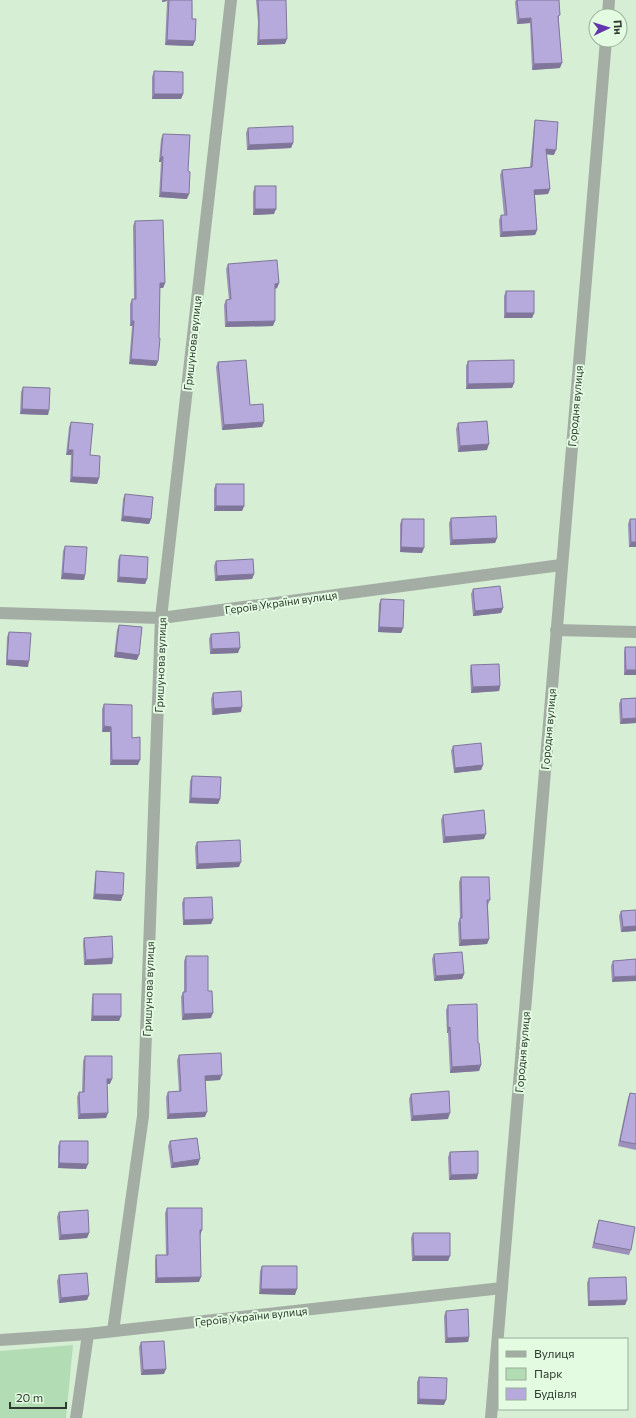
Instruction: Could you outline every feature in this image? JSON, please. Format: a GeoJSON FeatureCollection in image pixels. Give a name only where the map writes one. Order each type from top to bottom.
{"type":"FeatureCollection","features":[{"type":"Feature","properties":{"kind":"street","name":"Гришунова вулиця"},"geometry":{"type":"LineString","coordinates":[[113,1331],[143,1116],[161,618],[230,0]]}},
{"type":"Feature","properties":{"kind":"street","name":"Городня вулиця"},"geometry":{"type":"LineString","coordinates":[[491,1418],[605,48]]}},
{"type":"Feature","properties":{"kind":"street","name":"Героїв України вулиця"},"geometry":{"type":"LineString","coordinates":[[0,613],[161,618],[561,565]]}},
{"type":"Feature","properties":{"kind":"street"},"geometry":{"type":"LineString","coordinates":[[556,630],[636,632]]}},
{"type":"Feature","properties":{"kind":"street","name":"Героїв України вулиця"},"geometry":{"type":"LineString","coordinates":[[0,1340],[88,1334],[502,1288]]}},
{"type":"Feature","properties":{"kind":"street"},"geometry":{"type":"LineString","coordinates":[[76,1418],[88,1334]]}},
{"type":"Feature","properties":{"kind":"green space"},"geometry":{"type":"Polygon","coordinates":[[[73,1345],[66,1418],[0,1418],[0,1351],[73,1345]]]}},
{"type":"Feature","properties":{"kind":"building"},"geometry":{"type":"Polygon","coordinates":[[[169,0],[192,0],[192,19],[196,19],[195,41],[167,40],[169,0]]]}},
{"type":"Feature","properties":{"kind":"building"},"geometry":{"type":"Polygon","coordinates":[[[258,0],[286,0],[287,39],[259,40],[258,0]]]}},
{"type":"Feature","properties":{"kind":"building"},"geometry":{"type":"Polygon","coordinates":[[[517,0],[559,0],[560,15],[558,16],[562,63],[534,64],[531,18],[519,19],[517,0]]]}},
{"type":"Feature","properties":{"kind":"building"},"geometry":{"type":"Polygon","coordinates":[[[154,71],[183,72],[183,94],[154,94],[154,71]]]}},
{"type":"Feature","properties":{"kind":"building"},"geometry":{"type":"Polygon","coordinates":[[[535,120],[558,122],[556,150],[546,149],[550,189],[534,190],[537,230],[502,232],[501,215],[507,215],[502,170],[532,167],[535,120]]]}},
{"type":"Feature","properties":{"kind":"building"},"geometry":{"type":"Polygon","coordinates":[[[293,126],[293,143],[249,145],[248,128],[293,126]]]}},
{"type":"Feature","properties":{"kind":"building"},"geometry":{"type":"Polygon","coordinates":[[[163,134],[190,135],[188,171],[190,172],[189,194],[161,192],[163,157],[161,156],[163,134]]]}},
{"type":"Feature","properties":{"kind":"building"},"geometry":{"type":"Polygon","coordinates":[[[255,186],[276,186],[276,209],[255,209],[255,186]]]}},
{"type":"Feature","properties":{"kind":"building"},"geometry":{"type":"Polygon","coordinates":[[[163,220],[165,283],[160,283],[160,338],[158,361],[131,359],[134,321],[132,321],[132,299],[136,299],[135,221],[163,220]]]}},
{"type":"Feature","properties":{"kind":"building"},"geometry":{"type":"Polygon","coordinates":[[[277,260],[279,283],[275,284],[275,321],[227,322],[226,300],[231,299],[228,264],[277,260]]]}},
{"type":"Feature","properties":{"kind":"building"},"geometry":{"type":"Polygon","coordinates":[[[506,291],[534,291],[534,313],[506,313],[506,291]]]}},
{"type":"Feature","properties":{"kind":"building"},"geometry":{"type":"Polygon","coordinates":[[[246,360],[250,405],[263,404],[264,422],[224,425],[218,362],[246,360]]]}},
{"type":"Feature","properties":{"kind":"building"},"geometry":{"type":"Polygon","coordinates":[[[514,360],[514,383],[468,384],[468,361],[514,360]]]}},
{"type":"Feature","properties":{"kind":"building"},"geometry":{"type":"Polygon","coordinates":[[[23,387],[50,388],[49,410],[22,409],[23,387]]]}},
{"type":"Feature","properties":{"kind":"building"},"geometry":{"type":"Polygon","coordinates":[[[487,421],[489,444],[460,446],[458,423],[487,421]]]}},
{"type":"Feature","properties":{"kind":"building"},"geometry":{"type":"Polygon","coordinates":[[[71,422],[93,424],[90,455],[100,456],[99,478],[72,477],[73,450],[68,450],[71,422]]]}},
{"type":"Feature","properties":{"kind":"building"},"geometry":{"type":"Polygon","coordinates":[[[216,484],[244,484],[244,506],[216,506],[216,484]]]}},
{"type":"Feature","properties":{"kind":"building"},"geometry":{"type":"Polygon","coordinates":[[[125,494],[153,497],[151,519],[123,516],[125,494]]]}},
{"type":"Feature","properties":{"kind":"building"},"geometry":{"type":"Polygon","coordinates":[[[496,516],[497,538],[452,540],[451,518],[496,516]]]}},
{"type":"Feature","properties":{"kind":"building"},"geometry":{"type":"Polygon","coordinates":[[[402,519],[424,519],[424,548],[401,547],[402,519]]]}},
{"type":"Feature","properties":{"kind":"building"},"geometry":{"type":"Polygon","coordinates":[[[630,519],[636,519],[636,542],[631,542],[630,519]]]}},
{"type":"Feature","properties":{"kind":"building"},"geometry":{"type":"Polygon","coordinates":[[[65,546],[87,547],[85,575],[63,573],[65,546]]]}},
{"type":"Feature","properties":{"kind":"building"},"geometry":{"type":"Polygon","coordinates":[[[120,555],[148,557],[147,579],[119,577],[120,555]]]}},
{"type":"Feature","properties":{"kind":"building"},"geometry":{"type":"Polygon","coordinates":[[[253,559],[254,574],[217,576],[216,561],[253,559]]]}},
{"type":"Feature","properties":{"kind":"building"},"geometry":{"type":"Polygon","coordinates":[[[500,586],[503,608],[475,611],[473,589],[500,586]]]}},
{"type":"Feature","properties":{"kind":"building"},"geometry":{"type":"Polygon","coordinates":[[[381,599],[404,600],[403,628],[379,627],[381,599]]]}},
{"type":"Feature","properties":{"kind":"building"},"geometry":{"type":"Polygon","coordinates":[[[119,625],[142,627],[139,655],[116,652],[119,625]]]}},
{"type":"Feature","properties":{"kind":"building"},"geometry":{"type":"Polygon","coordinates":[[[9,632],[31,633],[29,661],[7,660],[9,632]]]}},
{"type":"Feature","properties":{"kind":"building"},"geometry":{"type":"Polygon","coordinates":[[[239,632],[240,648],[212,649],[211,634],[239,632]]]}},
{"type":"Feature","properties":{"kind":"building"},"geometry":{"type":"Polygon","coordinates":[[[625,647],[636,647],[636,670],[626,670],[625,647]]]}},
{"type":"Feature","properties":{"kind":"building"},"geometry":{"type":"Polygon","coordinates":[[[499,664],[500,686],[473,687],[471,665],[499,664]]]}},
{"type":"Feature","properties":{"kind":"building"},"geometry":{"type":"Polygon","coordinates":[[[241,691],[242,707],[214,709],[213,693],[241,691]]]}},
{"type":"Feature","properties":{"kind":"building"},"geometry":{"type":"Polygon","coordinates":[[[636,698],[636,718],[622,719],[621,699],[636,698]]]}},
{"type":"Feature","properties":{"kind":"building"},"geometry":{"type":"Polygon","coordinates":[[[104,704],[132,705],[132,738],[140,737],[140,760],[112,760],[111,727],[104,726],[104,704]]]}},
{"type":"Feature","properties":{"kind":"building"},"geometry":{"type":"Polygon","coordinates":[[[481,743],[483,765],[455,768],[453,746],[481,743]]]}},
{"type":"Feature","properties":{"kind":"building"},"geometry":{"type":"Polygon","coordinates":[[[192,776],[221,777],[220,799],[191,798],[192,776]]]}},
{"type":"Feature","properties":{"kind":"building"},"geometry":{"type":"Polygon","coordinates":[[[484,810],[486,834],[445,837],[443,815],[484,810]]]}},
{"type":"Feature","properties":{"kind":"building"},"geometry":{"type":"Polygon","coordinates":[[[240,840],[241,862],[198,864],[197,842],[240,840]]]}},
{"type":"Feature","properties":{"kind":"building"},"geometry":{"type":"Polygon","coordinates":[[[96,871],[124,873],[123,895],[95,894],[96,871]]]}},
{"type":"Feature","properties":{"kind":"building"},"geometry":{"type":"Polygon","coordinates":[[[461,877],[489,877],[490,900],[487,900],[489,939],[461,940],[461,877]]]}},
{"type":"Feature","properties":{"kind":"building"},"geometry":{"type":"Polygon","coordinates":[[[212,897],[213,919],[184,920],[184,898],[212,897]]]}},
{"type":"Feature","properties":{"kind":"building"},"geometry":{"type":"Polygon","coordinates":[[[636,910],[636,926],[623,927],[621,911],[636,910]]]}},
{"type":"Feature","properties":{"kind":"building"},"geometry":{"type":"Polygon","coordinates":[[[112,936],[113,958],[86,960],[84,938],[112,936]]]}},
{"type":"Feature","properties":{"kind":"building"},"geometry":{"type":"Polygon","coordinates":[[[462,952],[464,974],[436,976],[434,954],[462,952]]]}},
{"type":"Feature","properties":{"kind":"building"},"geometry":{"type":"Polygon","coordinates":[[[186,956],[208,956],[208,991],[212,991],[213,1013],[184,1014],[183,992],[186,992],[186,956]]]}},
{"type":"Feature","properties":{"kind":"building"},"geometry":{"type":"Polygon","coordinates":[[[636,959],[636,976],[614,977],[613,961],[636,959]]]}},
{"type":"Feature","properties":{"kind":"building"},"geometry":{"type":"Polygon","coordinates":[[[93,994],[121,994],[121,1016],[93,1016],[93,994]]]}},
{"type":"Feature","properties":{"kind":"building"},"geometry":{"type":"Polygon","coordinates":[[[477,1004],[478,1043],[481,1065],[452,1067],[450,1027],[448,1028],[448,1005],[477,1004]]]}},
{"type":"Feature","properties":{"kind":"building"},"geometry":{"type":"Polygon","coordinates":[[[221,1053],[222,1075],[205,1076],[207,1112],[169,1114],[168,1092],[181,1091],[179,1055],[221,1053]]]}},
{"type":"Feature","properties":{"kind":"building"},"geometry":{"type":"Polygon","coordinates":[[[85,1056],[112,1056],[112,1079],[107,1079],[108,1113],[80,1114],[79,1092],[84,1092],[85,1056]]]}},
{"type":"Feature","properties":{"kind":"building"},"geometry":{"type":"Polygon","coordinates":[[[449,1091],[450,1113],[413,1116],[411,1094],[449,1091]]]}},
{"type":"Feature","properties":{"kind":"building"},"geometry":{"type":"Polygon","coordinates":[[[630,1093],[636,1094],[636,1144],[620,1141],[630,1093]]]}},
{"type":"Feature","properties":{"kind":"building"},"geometry":{"type":"Polygon","coordinates":[[[197,1138],[200,1159],[173,1163],[170,1141],[197,1138]]]}},
{"type":"Feature","properties":{"kind":"building"},"geometry":{"type":"Polygon","coordinates":[[[60,1141],[88,1141],[88,1164],[59,1163],[60,1141]]]}},
{"type":"Feature","properties":{"kind":"building"},"geometry":{"type":"Polygon","coordinates":[[[478,1151],[478,1174],[451,1175],[450,1152],[478,1151]]]}},
{"type":"Feature","properties":{"kind":"building"},"geometry":{"type":"Polygon","coordinates":[[[167,1208],[202,1208],[202,1230],[200,1230],[201,1277],[157,1278],[156,1255],[168,1255],[167,1208]]]}},
{"type":"Feature","properties":{"kind":"building"},"geometry":{"type":"Polygon","coordinates":[[[88,1210],[89,1233],[61,1235],[59,1212],[88,1210]]]}},
{"type":"Feature","properties":{"kind":"building"},"geometry":{"type":"Polygon","coordinates":[[[599,1220],[635,1227],[631,1250],[594,1243],[599,1220]]]}},
{"type":"Feature","properties":{"kind":"building"},"geometry":{"type":"Polygon","coordinates":[[[413,1233],[450,1233],[450,1256],[414,1256],[413,1233]]]}},
{"type":"Feature","properties":{"kind":"building"},"geometry":{"type":"Polygon","coordinates":[[[262,1266],[297,1266],[297,1289],[261,1289],[262,1266]]]}},
{"type":"Feature","properties":{"kind":"building"},"geometry":{"type":"Polygon","coordinates":[[[87,1273],[89,1295],[61,1298],[59,1275],[87,1273]]]}},
{"type":"Feature","properties":{"kind":"building"},"geometry":{"type":"Polygon","coordinates":[[[626,1277],[627,1300],[589,1301],[589,1278],[626,1277]]]}},
{"type":"Feature","properties":{"kind":"building"},"geometry":{"type":"Polygon","coordinates":[[[468,1309],[469,1337],[447,1338],[446,1311],[468,1309]]]}},
{"type":"Feature","properties":{"kind":"building"},"geometry":{"type":"Polygon","coordinates":[[[164,1341],[166,1369],[143,1370],[141,1342],[164,1341]]]}},
{"type":"Feature","properties":{"kind":"building"},"geometry":{"type":"Polygon","coordinates":[[[419,1377],[447,1378],[446,1400],[419,1399],[419,1377]]]}}]}
